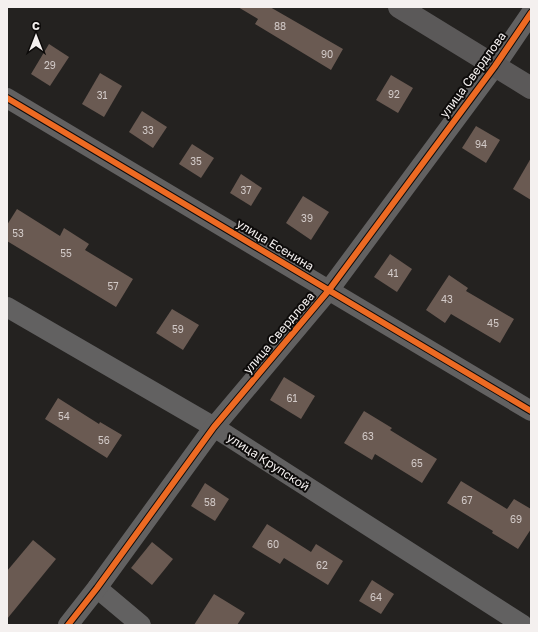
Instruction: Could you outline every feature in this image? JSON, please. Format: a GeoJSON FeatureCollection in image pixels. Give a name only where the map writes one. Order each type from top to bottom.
{"type":"FeatureCollection","features":[{"type":"Feature","properties":{"kind":"main road"},"geometry":{"type":"LineString","coordinates":[[400,7],[531,88]]}},
{"type":"Feature","properties":{"kind":"street","name":"улица Свердлова"},"geometry":{"type":"LineString","coordinates":[[68,625],[97,588],[214,427],[329,290],[495,66],[531,13]]}},
{"type":"Feature","properties":{"kind":"street","name":"улица Есенина"},"geometry":{"type":"LineString","coordinates":[[7,98],[531,411]]}},
{"type":"Feature","properties":{"kind":"street","name":"улица Крупской"},"geometry":{"type":"LineString","coordinates":[[7,307],[214,427],[523,625]]}},
{"type":"Feature","properties":{"kind":"street"},"geometry":{"type":"LineString","coordinates":[[97,588],[141,625]]}},
{"type":"Feature","properties":{"kind":"building"},"geometry":{"type":"Polygon","coordinates":[[[238,7],[270,7],[343,49],[331,70],[255,24],[258,19],[238,7]]]}},
{"type":"Feature","properties":{"kind":"building"},"geometry":{"type":"Polygon","coordinates":[[[49,44],[69,57],[50,86],[31,74],[49,44]]]}},
{"type":"Feature","properties":{"kind":"building"},"geometry":{"type":"Polygon","coordinates":[[[100,73],[122,86],[104,117],[82,104],[100,73]]]}},
{"type":"Feature","properties":{"kind":"building"},"geometry":{"type":"Polygon","coordinates":[[[391,75],[413,88],[398,113],[376,100],[391,75]]]}},
{"type":"Feature","properties":{"kind":"building"},"geometry":{"type":"Polygon","coordinates":[[[142,111],[167,127],[153,148],[129,132],[142,111]]]}},
{"type":"Feature","properties":{"kind":"building"},"geometry":{"type":"Polygon","coordinates":[[[476,126],[500,140],[486,163],[462,148],[476,126]]]}},
{"type":"Feature","properties":{"kind":"building"},"geometry":{"type":"Polygon","coordinates":[[[192,144],[214,158],[201,178],[179,164],[192,144]]]}},
{"type":"Feature","properties":{"kind":"building"},"geometry":{"type":"Polygon","coordinates":[[[531,158],[531,200],[513,189],[531,158]]]}},
{"type":"Feature","properties":{"kind":"building"},"geometry":{"type":"Polygon","coordinates":[[[241,174],[262,188],[251,206],[230,193],[241,174]]]}},
{"type":"Feature","properties":{"kind":"building"},"geometry":{"type":"Polygon","coordinates":[[[303,196],[329,212],[311,240],[286,223],[303,196]]]}},
{"type":"Feature","properties":{"kind":"building"},"geometry":{"type":"Polygon","coordinates":[[[17,209],[60,236],[64,228],[89,244],[85,250],[133,279],[116,307],[7,241],[7,225],[17,209]]]}},
{"type":"Feature","properties":{"kind":"building"},"geometry":{"type":"Polygon","coordinates":[[[390,254],[412,269],[397,292],[374,277],[390,254]]]}},
{"type":"Feature","properties":{"kind":"building"},"geometry":{"type":"Polygon","coordinates":[[[449,275],[468,288],[466,291],[514,319],[500,343],[451,314],[445,323],[426,310],[449,275]]]}},
{"type":"Feature","properties":{"kind":"building"},"geometry":{"type":"Polygon","coordinates":[[[172,309],[199,325],[183,350],[156,333],[172,309]]]}},
{"type":"Feature","properties":{"kind":"building"},"geometry":{"type":"Polygon","coordinates":[[[284,377],[315,396],[301,419],[270,400],[284,377]]]}},
{"type":"Feature","properties":{"kind":"building"},"geometry":{"type":"Polygon","coordinates":[[[58,398],[99,424],[100,422],[122,435],[107,458],[45,419],[58,398]]]}},
{"type":"Feature","properties":{"kind":"building"},"geometry":{"type":"Polygon","coordinates":[[[364,411],[392,428],[390,430],[437,459],[422,483],[375,454],[372,460],[344,443],[364,411]]]}},
{"type":"Feature","properties":{"kind":"building"},"geometry":{"type":"Polygon","coordinates":[[[461,481],[507,509],[514,499],[531,509],[531,529],[518,549],[492,533],[493,531],[447,503],[461,481]]]}},
{"type":"Feature","properties":{"kind":"building"},"geometry":{"type":"Polygon","coordinates":[[[205,483],[229,499],[215,521],[191,506],[205,483]]]}},
{"type":"Feature","properties":{"kind":"building"},"geometry":{"type":"Polygon","coordinates":[[[267,524],[311,552],[316,544],[343,561],[328,585],[284,558],[280,564],[252,547],[267,524]]]}},
{"type":"Feature","properties":{"kind":"building"},"geometry":{"type":"Polygon","coordinates":[[[33,540],[56,559],[7,619],[7,571],[33,540]]]}},
{"type":"Feature","properties":{"kind":"building"},"geometry":{"type":"Polygon","coordinates":[[[152,542],[173,559],[152,585],[131,568],[152,542]]]}},
{"type":"Feature","properties":{"kind":"building"},"geometry":{"type":"Polygon","coordinates":[[[372,580],[394,594],[381,614],[359,601],[372,580]]]}},
{"type":"Feature","properties":{"kind":"building"},"geometry":{"type":"Polygon","coordinates":[[[214,594],[245,613],[237,625],[194,625],[214,594]]]}},
{"type":"Feature","properties":{"kind":"cycle path"},"geometry":{"type":"LineString","coordinates":[[68,625],[97,588],[214,427],[329,290],[495,66],[531,13]]}},
{"type":"Feature","properties":{"kind":"cycle path"},"geometry":{"type":"LineString","coordinates":[[7,98],[531,411]]}}]}
